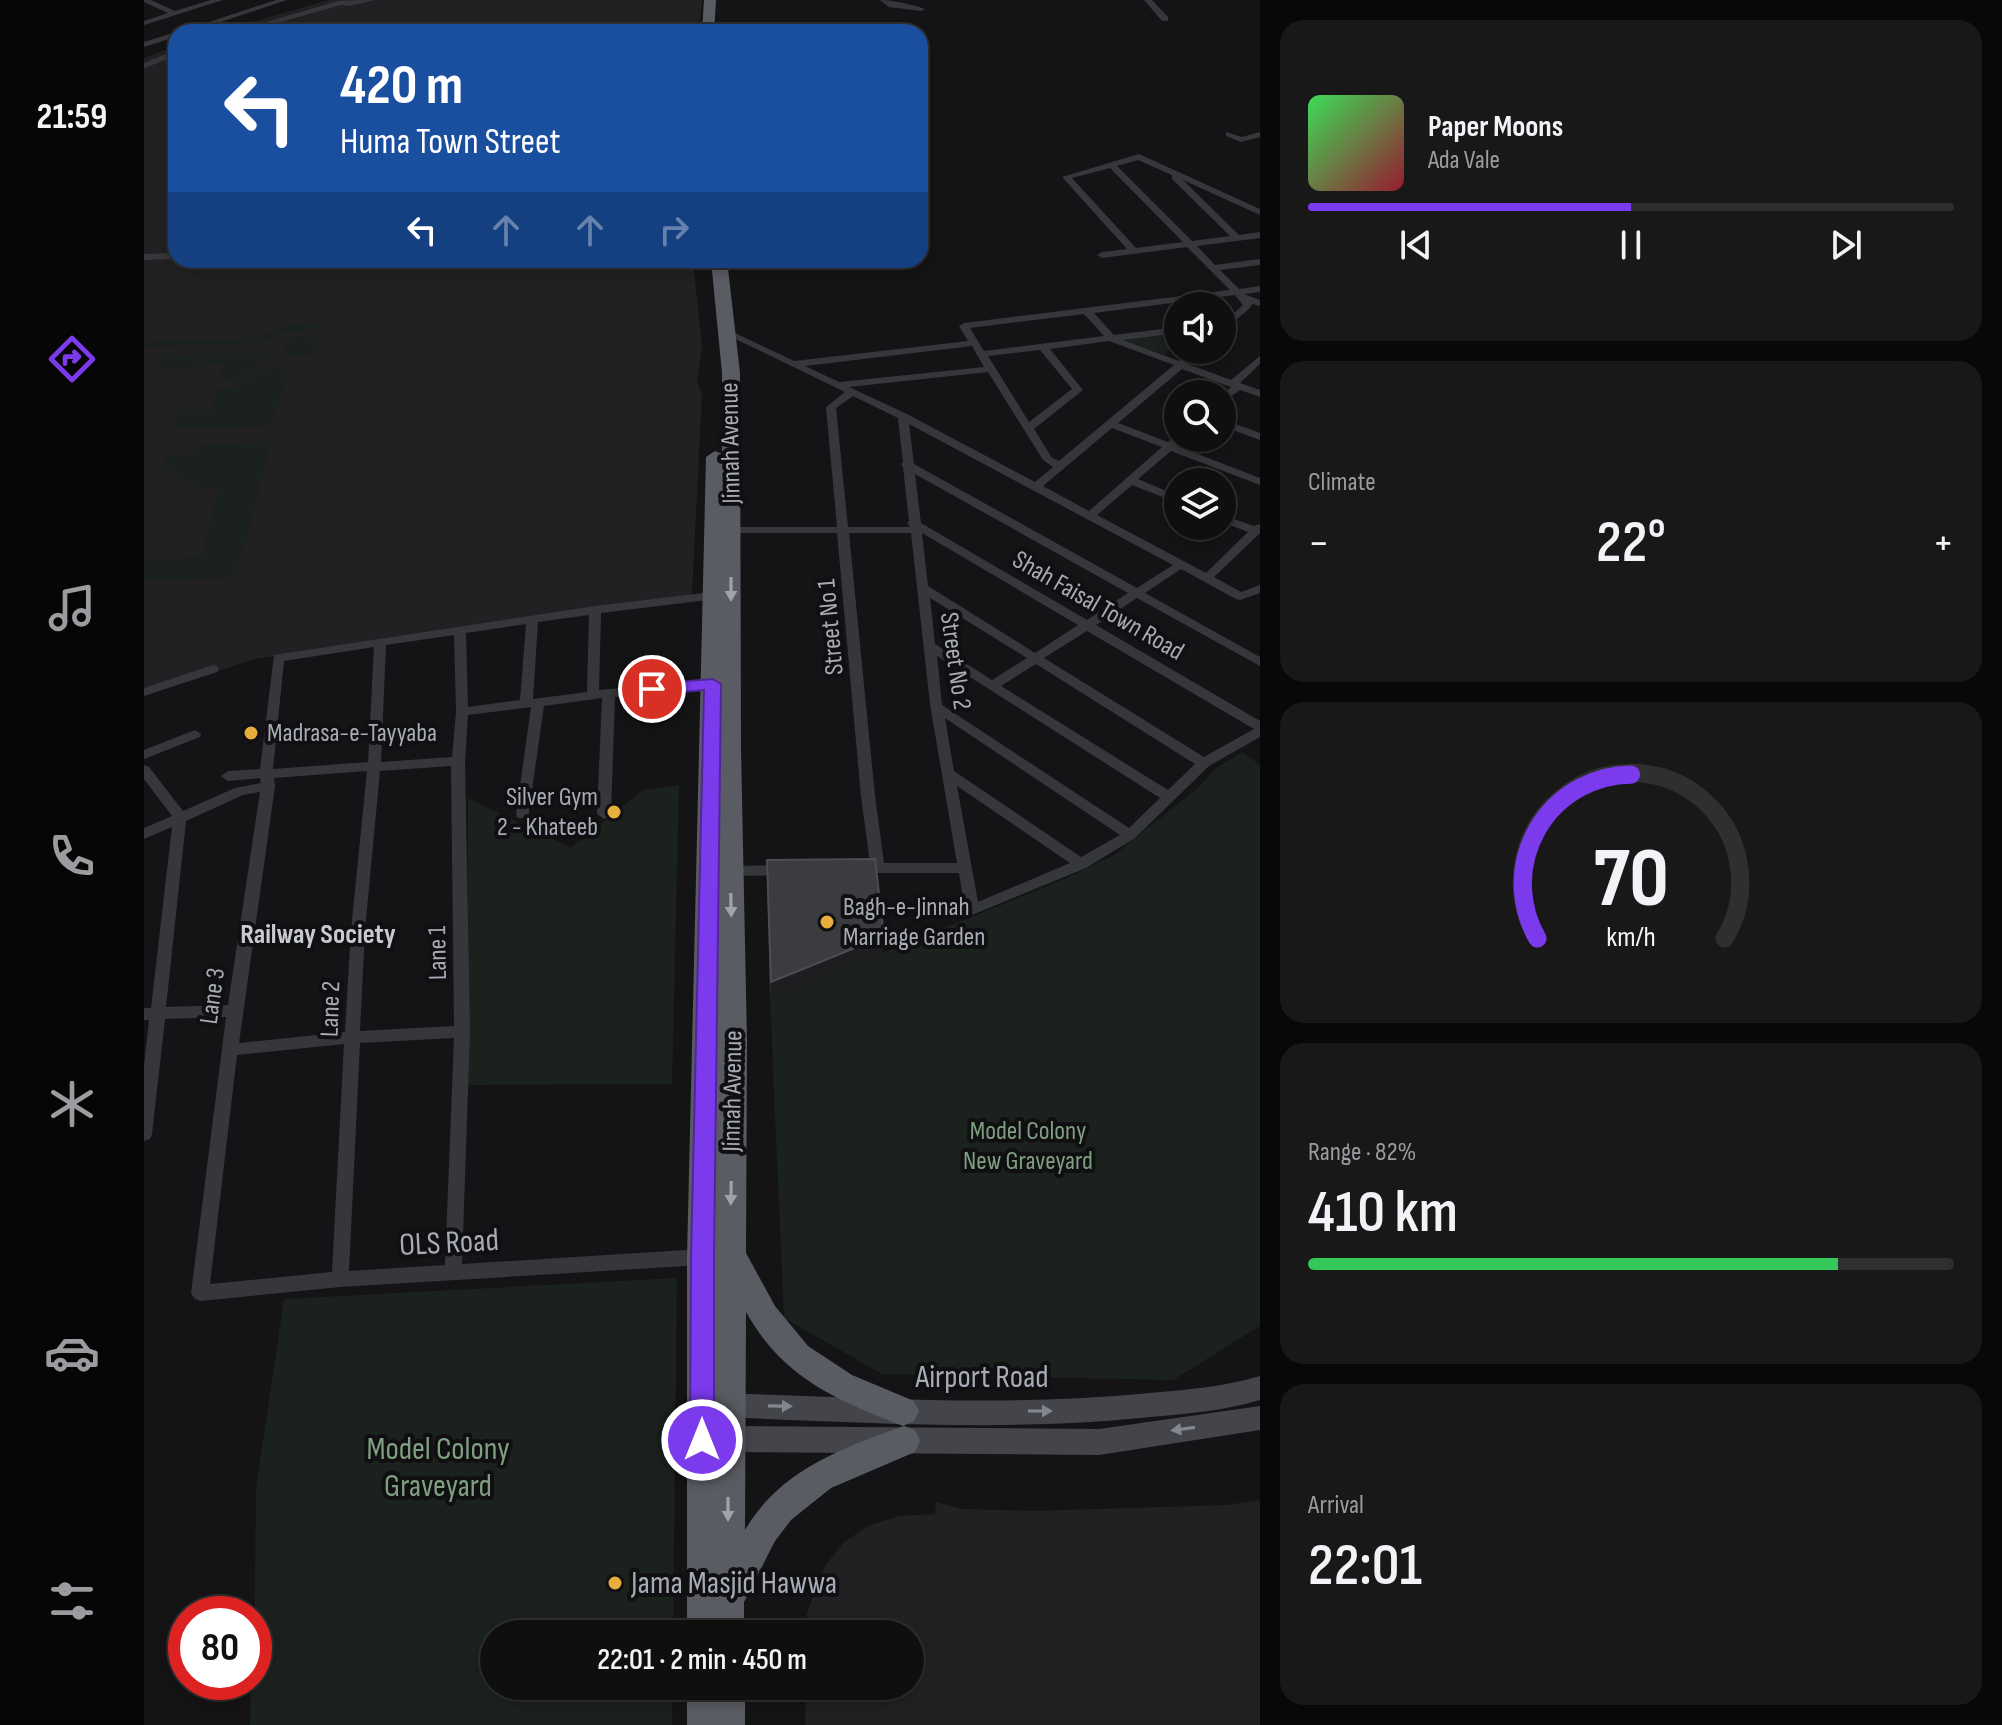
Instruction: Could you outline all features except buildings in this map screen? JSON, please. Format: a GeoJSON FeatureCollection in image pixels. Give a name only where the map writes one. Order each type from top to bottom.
{"type":"FeatureCollection","features":[{"type":"Feature","properties":{"kind":"highway"},"geometry":{"type":"LineString","coordinates":[[710,0],[714,24]]}},
{"type":"Feature","properties":{"kind":"highway"},"geometry":{"type":"LineString","coordinates":[[716,24],[720,0]]}},
{"type":"Feature","properties":{"kind":"highway","name":"Jinnah Avenue"},"geometry":{"type":"LineString","coordinates":[[705,1620],[715,1405],[716,1254],[712,596],[717,378],[709,268]]}},
{"type":"Feature","properties":{"kind":"highway","name":"Jinnah Avenue"},"geometry":{"type":"LineString","coordinates":[[716,1254],[734,1041],[732,530],[728,333],[720,268]]}},
{"type":"Feature","properties":{"kind":"highway"},"geometry":{"type":"LineString","coordinates":[[716,1254],[785,1346],[805,1364],[904,1426],[793,1493],[759,1534],[745,1559],[727,1620]]}},
{"type":"Feature","properties":{"kind":"highway","name":"Jinnah Avenue"},"geometry":{"type":"LineString","coordinates":[[715,1405],[728,1439],[727,1620]]}},
{"type":"Feature","properties":{"kind":"highway"},"geometry":{"type":"LineString","coordinates":[[705,1700],[705,1725]]}},
{"type":"Feature","properties":{"kind":"highway"},"geometry":{"type":"LineString","coordinates":[[727,1700],[727,1725]]}},
{"type":"Feature","properties":{"kind":"main road","name":"Airport Road"},"geometry":{"type":"LineString","coordinates":[[728,1439],[1085,1411],[1231,1397],[1260,1388]]}},
{"type":"Feature","properties":{"kind":"main road","name":"Airport Road"},"geometry":{"type":"LineString","coordinates":[[715,1405],[904,1426],[1099,1442],[1260,1418]]}},
{"type":"Feature","properties":{"kind":"street"},"geometry":{"type":"LineString","coordinates":[[145,0],[173,13]]}},
{"type":"Feature","properties":{"kind":"street"},"geometry":{"type":"LineString","coordinates":[[144,23],[219,0]]}},
{"type":"Feature","properties":{"kind":"street"},"geometry":{"type":"LineString","coordinates":[[208,24],[283,0]]}},
{"type":"Feature","properties":{"kind":"street"},"geometry":{"type":"LineString","coordinates":[[266,24],[341,3],[371,0]]}},
{"type":"Feature","properties":{"kind":"street"},"geometry":{"type":"LineString","coordinates":[[884,0],[892,5],[921,9]]}},
{"type":"Feature","properties":{"kind":"street"},"geometry":{"type":"LineString","coordinates":[[1148,0],[1165,19]]}},
{"type":"Feature","properties":{"kind":"street"},"geometry":{"type":"LineString","coordinates":[[144,45],[168,37]]}},
{"type":"Feature","properties":{"kind":"street"},"geometry":{"type":"LineString","coordinates":[[144,66],[168,56]]}},
{"type":"Feature","properties":{"kind":"street"},"geometry":{"type":"LineString","coordinates":[[1260,125],[1229,134],[1241,140],[1260,134]]}},
{"type":"Feature","properties":{"kind":"street"},"geometry":{"type":"LineString","coordinates":[[1134,251],[1066,177],[1139,157],[1260,212]]}},
{"type":"Feature","properties":{"kind":"street"},"geometry":{"type":"LineString","coordinates":[[1111,164],[1240,295],[1248,305],[1236,315]]}},
{"type":"Feature","properties":{"kind":"street"},"geometry":{"type":"LineString","coordinates":[[1166,168],[1237,238]]}},
{"type":"Feature","properties":{"kind":"street"},"geometry":{"type":"LineString","coordinates":[[1102,255],[1260,235]]}},
{"type":"Feature","properties":{"kind":"street"},"geometry":{"type":"LineString","coordinates":[[144,257],[168,256]]}},
{"type":"Feature","properties":{"kind":"street"},"geometry":{"type":"LineString","coordinates":[[1212,268],[1260,262]]}},
{"type":"Feature","properties":{"kind":"street"},"geometry":{"type":"LineString","coordinates":[[1060,466],[1048,460],[964,326],[1240,295],[1260,289]]}},
{"type":"Feature","properties":{"kind":"street"},"geometry":{"type":"LineString","coordinates":[[1240,295],[1260,303]]}},
{"type":"Feature","properties":{"kind":"street"},"geometry":{"type":"LineString","coordinates":[[1087,311],[1112,339],[1222,380]]}},
{"type":"Feature","properties":{"kind":"street"},"geometry":{"type":"LineString","coordinates":[[982,354],[1164,332]]}},
{"type":"Feature","properties":{"kind":"street"},"geometry":{"type":"LineString","coordinates":[[728,333],[903,416],[1240,596],[1260,589]]}},
{"type":"Feature","properties":{"kind":"street"},"geometry":{"type":"LineString","coordinates":[[791,364],[975,343]]}},
{"type":"Feature","properties":{"kind":"street"},"geometry":{"type":"LineString","coordinates":[[1028,428],[1078,390],[1043,347]]}},
{"type":"Feature","properties":{"kind":"street"},"geometry":{"type":"LineString","coordinates":[[1236,384],[1260,359]]}},
{"type":"Feature","properties":{"kind":"street"},"geometry":{"type":"LineString","coordinates":[[1037,486],[1181,365]]}},
{"type":"Feature","properties":{"kind":"street"},"geometry":{"type":"LineString","coordinates":[[836,385],[991,369]]}},
{"type":"Feature","properties":{"kind":"street"},"geometry":{"type":"LineString","coordinates":[[1236,385],[1260,394]]}},
{"type":"Feature","properties":{"kind":"street","name":"Street No 1"},"geometry":{"type":"LineString","coordinates":[[851,393],[831,407],[868,796],[878,868]]}},
{"type":"Feature","properties":{"kind":"street","name":"Street No 2"},"geometry":{"type":"LineString","coordinates":[[903,416],[906,464],[937,707],[972,910],[1081,864]]}},
{"type":"Feature","properties":{"kind":"street"},"geometry":{"type":"LineString","coordinates":[[1111,424],[1164,445]]}},
{"type":"Feature","properties":{"kind":"street"},"geometry":{"type":"LineString","coordinates":[[1236,428],[1260,437]]}},
{"type":"Feature","properties":{"kind":"street"},"geometry":{"type":"LineString","coordinates":[[1091,515],[1164,451]]}},
{"type":"Feature","properties":{"kind":"street"},"geometry":{"type":"LineString","coordinates":[[1182,452],[1260,482]]}},
{"type":"Feature","properties":{"kind":"street"},"geometry":{"type":"LineString","coordinates":[[906,464],[1260,662]]}},
{"type":"Feature","properties":{"kind":"street"},"geometry":{"type":"LineString","coordinates":[[1130,480],[1164,494]]}},
{"type":"Feature","properties":{"kind":"street"},"geometry":{"type":"LineString","coordinates":[[1207,578],[1258,529],[1236,522]]}},
{"type":"Feature","properties":{"kind":"street"},"geometry":{"type":"LineString","coordinates":[[732,530],[914,527]]}},
{"type":"Feature","properties":{"kind":"street","name":"Shah Faisal Town Road"},"geometry":{"type":"LineString","coordinates":[[914,527],[1089,625],[1260,729]]}},
{"type":"Feature","properties":{"kind":"street"},"geometry":{"type":"LineString","coordinates":[[994,685],[1182,564]]}},
{"type":"Feature","properties":{"kind":"street"},"geometry":{"type":"LineString","coordinates":[[921,587],[1204,763]]}},
{"type":"Feature","properties":{"kind":"street"},"geometry":{"type":"LineString","coordinates":[[380,645],[595,610],[712,596]]}},
{"type":"Feature","properties":{"kind":"street"},"geometry":{"type":"LineString","coordinates":[[593,695],[595,610]]}},
{"type":"Feature","properties":{"kind":"street"},"geometry":{"type":"LineString","coordinates":[[523,815],[532,702],[532,620]]}},
{"type":"Feature","properties":{"kind":"street","name":"Lane 1"},"geometry":{"type":"LineString","coordinates":[[453,1273],[462,1032],[458,761],[462,712],[460,632]]}},
{"type":"Feature","properties":{"kind":"street","name":"Lane 3"},"geometry":{"type":"LineString","coordinates":[[200,1293],[267,779],[278,658],[380,645]]}},
{"type":"Feature","properties":{"kind":"street","name":"Lane 2"},"geometry":{"type":"LineString","coordinates":[[340,1279],[358,930],[374,765],[380,645]]}},
{"type":"Feature","properties":{"kind":"street"},"geometry":{"type":"LineString","coordinates":[[929,646],[1170,798]]}},
{"type":"Feature","properties":{"kind":"street"},"geometry":{"type":"LineString","coordinates":[[144,692],[213,669]]}},
{"type":"Feature","properties":{"kind":"street"},"geometry":{"type":"LineString","coordinates":[[462,712],[609,693],[713,684]]}},
{"type":"Feature","properties":{"kind":"street"},"geometry":{"type":"LineString","coordinates":[[604,814],[609,693]]}},
{"type":"Feature","properties":{"kind":"street"},"geometry":{"type":"LineString","coordinates":[[937,707],[1130,835]]}},
{"type":"Feature","properties":{"kind":"street"},"geometry":{"type":"LineString","coordinates":[[948,773],[1081,864],[1130,835],[1204,763],[1260,729]]}},
{"type":"Feature","properties":{"kind":"street"},"geometry":{"type":"LineString","coordinates":[[144,755],[195,734]]}},
{"type":"Feature","properties":{"kind":"street"},"geometry":{"type":"LineString","coordinates":[[228,776],[267,779],[374,765],[458,761]]}},
{"type":"Feature","properties":{"kind":"street"},"geometry":{"type":"LineString","coordinates":[[144,770],[180,817],[151,1014],[144,1134]]}},
{"type":"Feature","properties":{"kind":"street"},"geometry":{"type":"LineString","coordinates":[[144,834],[267,779]]}},
{"type":"Feature","properties":{"kind":"street"},"geometry":{"type":"LineString","coordinates":[[849,868],[964,868]]}},
{"type":"Feature","properties":{"kind":"street"},"geometry":{"type":"LineString","coordinates":[[731,871],[804,869]]}},
{"type":"Feature","properties":{"kind":"street"},"geometry":{"type":"LineString","coordinates":[[151,1014],[235,1011]]}},
{"type":"Feature","properties":{"kind":"street"},"geometry":{"type":"LineString","coordinates":[[230,1050],[354,1037],[462,1032]]}},
{"type":"Feature","properties":{"kind":"street","name":"OLS Road"},"geometry":{"type":"LineString","coordinates":[[200,1293],[340,1279],[716,1254]]}},
{"type":"Feature","properties":{"kind":"shaded area"},"geometry":{"type":"Polygon","coordinates":[[[329,0],[702,0],[700,24],[245,24],[329,0]]]}},
{"type":"Feature","properties":{"kind":"shaded area"},"geometry":{"type":"Polygon","coordinates":[[[168,49],[168,268],[694,268],[702,346],[697,381],[702,394],[692,595],[254,659],[144,696],[144,58],[168,49]]]}},
{"type":"Feature","properties":{"kind":"shaded area"},"geometry":{"type":"Polygon","coordinates":[[[1260,1500],[1260,1725],[805,1725],[806,1700],[924,1700],[924,1620],[807,1620],[825,1566],[843,1543],[868,1526],[899,1516],[935,1514],[936,1502],[963,1509],[1033,1511],[1227,1505],[1260,1500]]]}},
{"type":"Feature","properties":{"kind":"green space"},"geometry":{"type":"Polygon","coordinates":[[[325,323],[320,328],[279,333],[259,343],[144,347],[144,342],[257,338],[281,327],[325,323]]]}},
{"type":"Feature","properties":{"kind":"green space"},"geometry":{"type":"Polygon","coordinates":[[[1164,334],[1164,355],[1123,340],[1164,334]]]}},
{"type":"Feature","properties":{"kind":"green space"},"geometry":{"type":"Polygon","coordinates":[[[297,336],[317,337],[323,346],[304,356],[283,351],[282,344],[297,336]]]}},
{"type":"Feature","properties":{"kind":"green space"},"geometry":{"type":"Polygon","coordinates":[[[262,353],[265,362],[230,381],[220,381],[224,364],[157,370],[163,355],[262,353]]]}},
{"type":"Feature","properties":{"kind":"green space"},"geometry":{"type":"Polygon","coordinates":[[[275,366],[289,370],[271,426],[173,429],[178,410],[211,409],[218,387],[237,387],[275,366]]]}},
{"type":"Feature","properties":{"kind":"green space"},"geometry":{"type":"Polygon","coordinates":[[[271,442],[236,578],[144,580],[144,559],[201,558],[219,488],[197,488],[163,466],[166,455],[196,454],[200,444],[271,442]]]}},
{"type":"Feature","properties":{"kind":"green space","name":"Model Colony New Graveyard"},"geometry":{"type":"Polygon","coordinates":[[[1243,752],[1260,765],[1260,1326],[1173,1380],[882,1374],[784,1318],[770,999],[1062,880],[1114,855],[1199,787],[1216,768],[1243,752]]]}},
{"type":"Feature","properties":{"kind":"green space"},"geometry":{"type":"Polygon","coordinates":[[[679,785],[672,1084],[467,1085],[468,798],[571,848],[643,790],[679,785]]]}},
{"type":"Feature","properties":{"kind":"green space","name":"Model Colony Graveyard"},"geometry":{"type":"Polygon","coordinates":[[[677,1278],[673,1620],[480,1620],[480,1700],[672,1700],[672,1725],[250,1725],[251,1700],[272,1700],[272,1596],[255,1596],[256,1488],[284,1299],[677,1278]]]}},
{"type":"Feature","properties":{"kind":"place","name":"Madrasa-e-Tayyaba"},"geometry":{"type":"Point","coordinates":[251,733]}},
{"type":"Feature","properties":{"kind":"place","name":"Silver Gym 2 - Khateeb"},"geometry":{"type":"Point","coordinates":[614,812]}},
{"type":"Feature","properties":{"kind":"place","name":"Bagh-e-Jinnah Marriage Garden"},"geometry":{"type":"Point","coordinates":[827,922]}},
{"type":"Feature","properties":{"kind":"place","name":"Jama Masjid Hawwa"},"geometry":{"type":"Point","coordinates":[615,1583]}},
{"type":"Feature","properties":{"kind":"district","name":"Railway Society"},"geometry":{"type":"Point","coordinates":[318,934]}},
{"type":"Feature","properties":{"kind":"route"},"geometry":{"type":"LineString","coordinates":[[652,689],[713,684],[702,1257],[702,1440]]}}]}
